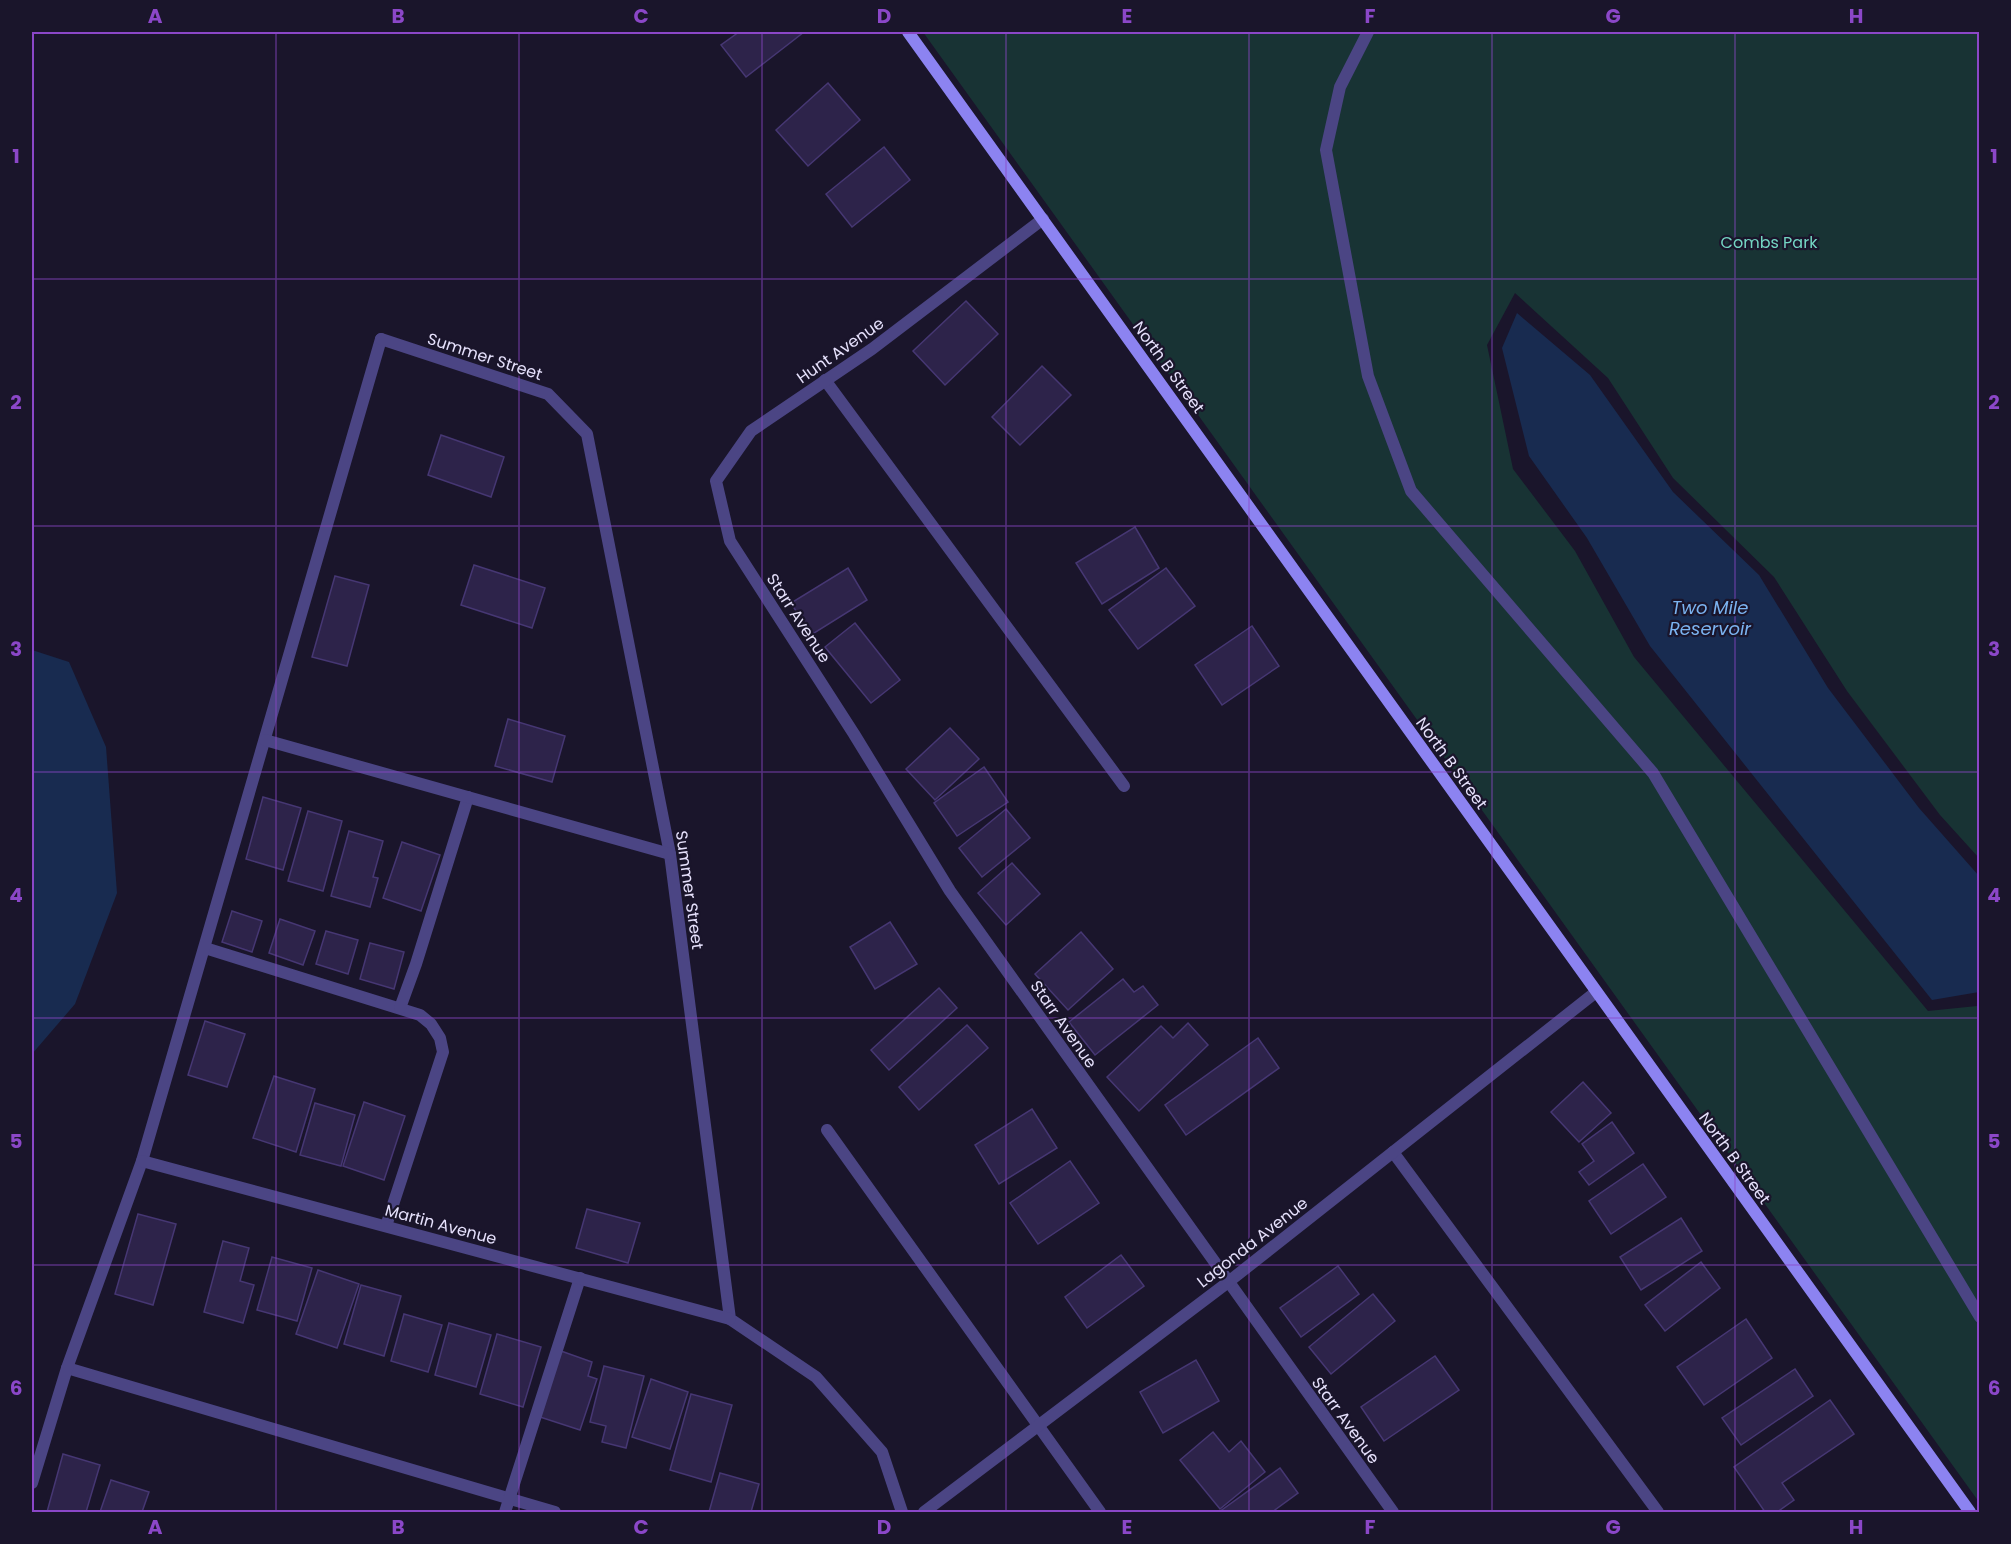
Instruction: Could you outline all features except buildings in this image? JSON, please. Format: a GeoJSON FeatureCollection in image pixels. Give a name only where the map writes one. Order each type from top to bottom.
{"type":"FeatureCollection","features":[{"type":"Feature","properties":{"kind":"main road","name":"North B Street"},"geometry":{"type":"LineString","coordinates":[[908,32],[1970,1512]]}},
{"type":"Feature","properties":{"kind":"street"},"geometry":{"type":"LineString","coordinates":[[1368,32],[1340,87],[1326,150],[1368,376],[1411,491],[1653,773],[1980,1317]]}},
{"type":"Feature","properties":{"kind":"street","name":"Hunt Avenue"},"geometry":{"type":"LineString","coordinates":[[730,541],[716,481],[752,431],[872,349],[1043,219]]}},
{"type":"Feature","properties":{"kind":"street","name":"Summer Street"},"geometry":{"type":"LineString","coordinates":[[265,740],[381,339],[548,394],[587,434],[670,854],[730,1319]]}},
{"type":"Feature","properties":{"kind":"street"},"geometry":{"type":"LineString","coordinates":[[825,380],[1124,786]]}},
{"type":"Feature","properties":{"kind":"street","name":"Starr Avenue"},"geometry":{"type":"LineString","coordinates":[[730,541],[854,734],[950,891],[1227,1283],[1393,1512]]}},
{"type":"Feature","properties":{"kind":"street"},"geometry":{"type":"LineString","coordinates":[[32,1483],[67,1368],[142,1161],[265,740],[670,854]]}},
{"type":"Feature","properties":{"kind":"street"},"geometry":{"type":"LineString","coordinates":[[400,1008],[468,797]]}},
{"type":"Feature","properties":{"kind":"street"},"geometry":{"type":"LineString","coordinates":[[205,948],[400,1008],[420,1015],[432,1024],[440,1038],[443,1052],[386,1226]]}},
{"type":"Feature","properties":{"kind":"street","name":"Lagonda Avenue"},"geometry":{"type":"LineString","coordinates":[[924,1512],[1227,1283],[1596,992]]}},
{"type":"Feature","properties":{"kind":"street"},"geometry":{"type":"LineString","coordinates":[[827,1130],[1100,1512]]}},
{"type":"Feature","properties":{"kind":"street"},"geometry":{"type":"LineString","coordinates":[[1393,1152],[1658,1512]]}},
{"type":"Feature","properties":{"kind":"street","name":"Martin Avenue"},"geometry":{"type":"LineString","coordinates":[[142,1161],[730,1319]]}},
{"type":"Feature","properties":{"kind":"street"},"geometry":{"type":"LineString","coordinates":[[505,1512],[580,1278]]}},
{"type":"Feature","properties":{"kind":"street"},"geometry":{"type":"LineString","coordinates":[[730,1319],[816,1377],[882,1452],[902,1512]]}},
{"type":"Feature","properties":{"kind":"street"},"geometry":{"type":"LineString","coordinates":[[67,1368],[555,1512]]}},
{"type":"Feature","properties":{"kind":"green space","name":"Combs Park"},"geometry":{"type":"Polygon","coordinates":[[[923,32],[1979,32],[1979,858],[1940,815],[1847,691],[1774,577],[1673,478],[1608,378],[1515,293],[1487,345],[1513,469],[1575,551],[1634,657],[1928,1011],[1977,1006],[1979,1008],[1979,1502],[923,32]]]}},
{"type":"Feature","properties":{"kind":"water","name":"Two Mile Reservoir"},"geometry":{"type":"Polygon","coordinates":[[[1517,313],[1590,375],[1673,492],[1759,575],[1828,688],[1919,808],[1979,876],[1979,992],[1932,1000],[1650,646],[1587,538],[1529,456],[1502,348],[1517,313]]]}},
{"type":"Feature","properties":{"kind":"water"},"geometry":{"type":"Polygon","coordinates":[[[32,650],[69,662],[106,747],[117,893],[75,1004],[32,1054],[32,650]]]}}]}
